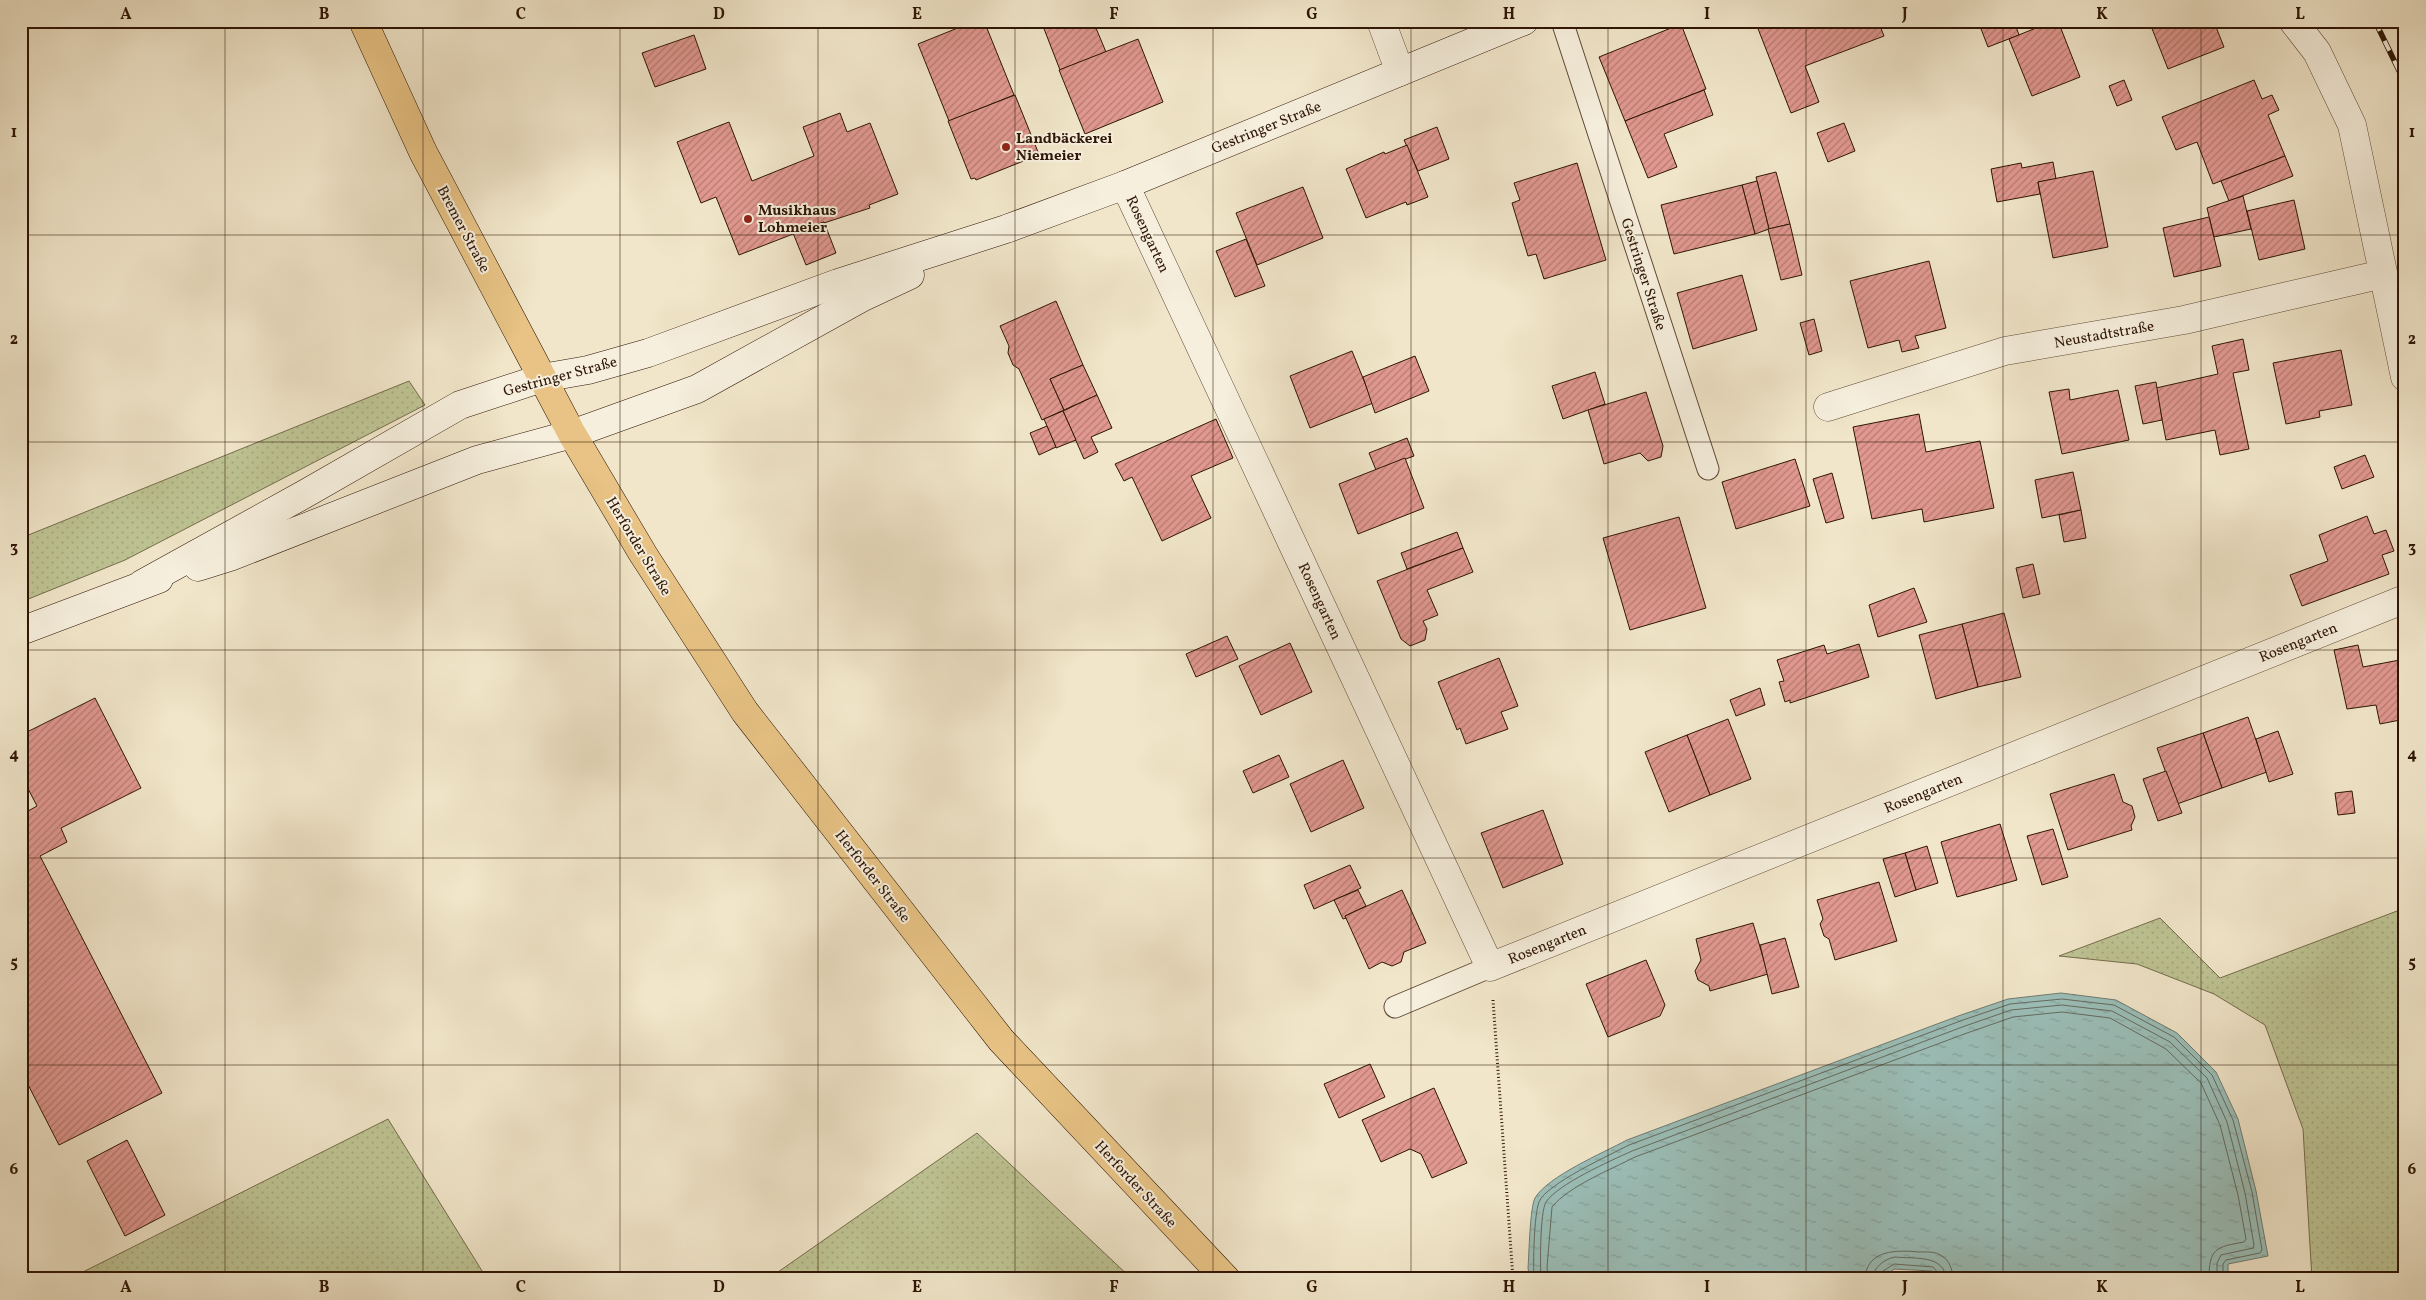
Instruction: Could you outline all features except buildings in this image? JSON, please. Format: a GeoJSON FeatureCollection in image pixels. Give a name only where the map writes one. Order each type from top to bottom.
{"type":"FeatureCollection","features":[{"type":"Feature","properties":{"kind":"main road","name":"Bremer Straße"},"geometry":{"type":"LineString","coordinates":[[363,21],[423,152],[572,434]]}},
{"type":"Feature","properties":{"kind":"main road","name":"Herforder Straße"},"geometry":{"type":"LineString","coordinates":[[572,434],[642,554],[745,712],[1001,1040],[1226,1279]]}},
{"type":"Feature","properties":{"kind":"street"},"geometry":{"type":"LineString","coordinates":[[1381,21],[1400,72]]}},
{"type":"Feature","properties":{"kind":"street","name":"Gestringer Straße"},"geometry":{"type":"LineString","coordinates":[[142,584],[303,496],[460,405],[542,378],[588,370],[648,353],[838,283],[1006,229],[1125,185],[1524,21]]}},
{"type":"Feature","properties":{"kind":"street"},"geometry":{"type":"LineString","coordinates":[[2293,21],[2317,52],[2352,124],[2405,377]]}},
{"type":"Feature","properties":{"kind":"street","name":"Rosengarten"},"geometry":{"type":"LineString","coordinates":[[1125,185],[1490,967],[2405,599]]}},
{"type":"Feature","properties":{"kind":"street","name":"Gestringer Straße"},"geometry":{"type":"LineString","coordinates":[[21,631],[142,584],[230,557],[477,460],[572,434],[697,389],[863,297],[1006,229]]}},
{"type":"Feature","properties":{"kind":"street","name":"Neustadtstraße"},"geometry":{"type":"LineString","coordinates":[[1828,407],[2005,351],[2184,320],[2383,274]]}},
{"type":"Feature","properties":{"kind":"lane","name":"Gestringer Straße"},"geometry":{"type":"LineString","coordinates":[[1562,21],[1708,469]]}},
{"type":"Feature","properties":{"kind":"lane"},"geometry":{"type":"LineString","coordinates":[[1395,1007],[1490,967]]}},
{"type":"Feature","properties":{"kind":"path"},"geometry":{"type":"LineString","coordinates":[[1490,967],[1513,1279]]}},
{"type":"Feature","properties":{"kind":"green space"},"geometry":{"type":"Polygon","coordinates":[[[409,381],[425,405],[125,560],[21,602],[21,538],[409,381]]]}},
{"type":"Feature","properties":{"kind":"green space"},"geometry":{"type":"Polygon","coordinates":[[[2405,908],[2405,1279],[2312,1279],[2303,1129],[2265,1025],[2214,994],[2137,964],[2059,956],[2160,918],[2220,978],[2405,908]]]}},
{"type":"Feature","properties":{"kind":"green space"},"geometry":{"type":"Polygon","coordinates":[[[388,1119],[487,1279],[69,1279],[388,1119]]]}},
{"type":"Feature","properties":{"kind":"green space"},"geometry":{"type":"Polygon","coordinates":[[[977,1133],[1132,1279],[768,1279],[977,1133]]]}},
{"type":"Feature","properties":{"kind":"water"},"geometry":{"type":"Polygon","coordinates":[[[2061,993],[2116,1000],[2177,1033],[2216,1072],[2238,1119],[2256,1191],[2268,1256],[2228,1264],[2228,1279],[1935,1279],[1932,1271],[1894,1269],[1883,1279],[1530,1279],[1528,1268],[1533,1203],[1535,1198],[1551,1181],[1563,1173],[1627,1140],[1961,1015],[2008,999],[2061,993]]]}},
{"type":"Feature","properties":{"kind":"railway"},"geometry":{"type":"LineString","coordinates":[[2375,21],[2405,83]]}},
{"type":"Feature","properties":{"kind":"place","name":"Landbäckerei Niemeier"},"geometry":{"type":"Point","coordinates":[1006,147]}},
{"type":"Feature","properties":{"kind":"place","name":"Musikhaus Lohmeier"},"geometry":{"type":"Point","coordinates":[748,219]}}]}
